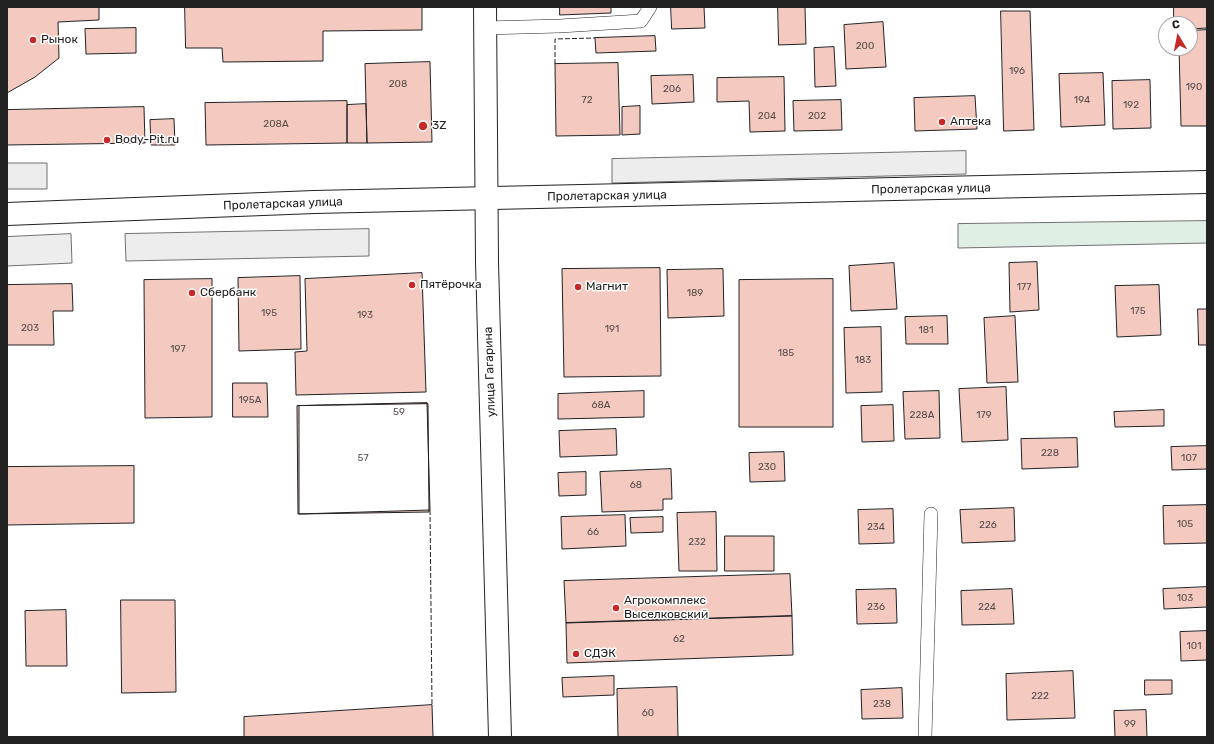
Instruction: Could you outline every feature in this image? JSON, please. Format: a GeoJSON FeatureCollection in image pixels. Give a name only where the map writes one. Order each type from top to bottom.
{"type":"FeatureCollection","features":[{"type":"Feature","properties":{"kind":"main road","name":"улица Гагарина"},"geometry":{"type":"LineString","coordinates":[[485,17],[486,199],[500,737]]}},
{"type":"Feature","properties":{"kind":"main road","name":"Пролетарская улица"},"geometry":{"type":"LineString","coordinates":[[7,214],[314,202],[1207,182]]}},
{"type":"Feature","properties":{"kind":"lane"},"geometry":{"type":"LineString","coordinates":[[485,17],[560,26],[641,21],[650,7]]}},
{"type":"Feature","properties":{"kind":"lane"},"geometry":{"type":"LineString","coordinates":[[925,737],[931,514]]}},
{"type":"Feature","properties":{"kind":"green space"},"geometry":{"type":"Polygon","coordinates":[[[1207,221],[1207,243],[958,248],[958,224],[1207,221]]]}},
{"type":"Feature","properties":{"kind":"shaded area"},"geometry":{"type":"Polygon","coordinates":[[[966,151],[966,174],[612,183],[612,159],[966,151]]]}},
{"type":"Feature","properties":{"kind":"shaded area"},"geometry":{"type":"Polygon","coordinates":[[[7,163],[47,163],[47,189],[7,189],[7,163]]]}},
{"type":"Feature","properties":{"kind":"shaded area"},"geometry":{"type":"Polygon","coordinates":[[[369,229],[369,256],[126,261],[125,234],[369,229]]]}},
{"type":"Feature","properties":{"kind":"shaded area"},"geometry":{"type":"Polygon","coordinates":[[[71,234],[72,263],[7,266],[7,237],[71,234]]]}},
{"type":"Feature","properties":{"kind":"building","name":"Рынок"},"geometry":{"type":"Polygon","coordinates":[[[7,7],[99,7],[99,20],[58,22],[59,58],[35,77],[7,93],[7,7]]]}},
{"type":"Feature","properties":{"kind":"building"},"geometry":{"type":"Polygon","coordinates":[[[185,7],[422,7],[422,30],[323,31],[323,61],[223,62],[222,48],[186,48],[185,7]]]}},
{"type":"Feature","properties":{"kind":"building"},"geometry":{"type":"Polygon","coordinates":[[[560,7],[611,7],[611,13],[560,15],[560,7]]]}},
{"type":"Feature","properties":{"kind":"building"},"geometry":{"type":"Polygon","coordinates":[[[671,7],[704,7],[705,28],[672,29],[671,7]]]}},
{"type":"Feature","properties":{"kind":"building"},"geometry":{"type":"Polygon","coordinates":[[[778,7],[805,7],[806,44],[779,45],[778,7]]]}},
{"type":"Feature","properties":{"kind":"building"},"geometry":{"type":"Polygon","coordinates":[[[1174,7],[1207,7],[1207,28],[1198,29],[1198,16],[1174,16],[1174,7]]]}},
{"type":"Feature","properties":{"kind":"building"},"geometry":{"type":"Polygon","coordinates":[[[1001,11],[1030,11],[1034,130],[1004,131],[1001,11]]]}},
{"type":"Feature","properties":{"kind":"building"},"geometry":{"type":"Polygon","coordinates":[[[883,22],[886,67],[846,69],[844,25],[883,22]]]}},
{"type":"Feature","properties":{"kind":"building"},"geometry":{"type":"Polygon","coordinates":[[[136,28],[136,53],[86,54],[85,29],[136,28]]]}},
{"type":"Feature","properties":{"kind":"building"},"geometry":{"type":"Polygon","coordinates":[[[1207,30],[1207,126],[1181,126],[1179,56],[1198,56],[1198,31],[1207,30]]]}},
{"type":"Feature","properties":{"kind":"building"},"geometry":{"type":"Polygon","coordinates":[[[655,36],[656,51],[596,53],[595,38],[655,36]]]}},
{"type":"Feature","properties":{"kind":"building"},"geometry":{"type":"Polygon","coordinates":[[[834,47],[836,86],[815,87],[814,48],[834,47]]]}},
{"type":"Feature","properties":{"kind":"building"},"geometry":{"type":"Polygon","coordinates":[[[430,62],[432,142],[367,143],[365,64],[430,62]]]}},
{"type":"Feature","properties":{"kind":"building"},"geometry":{"type":"Polygon","coordinates":[[[618,63],[620,135],[556,136],[555,64],[618,63]]]}},
{"type":"Feature","properties":{"kind":"building"},"geometry":{"type":"Polygon","coordinates":[[[1103,73],[1105,125],[1061,127],[1059,74],[1103,73]]]}},
{"type":"Feature","properties":{"kind":"building"},"geometry":{"type":"Polygon","coordinates":[[[693,75],[694,102],[652,104],[651,76],[693,75]]]}},
{"type":"Feature","properties":{"kind":"building"},"geometry":{"type":"Polygon","coordinates":[[[784,77],[785,131],[750,132],[749,101],[717,102],[717,78],[784,77]]]}},
{"type":"Feature","properties":{"kind":"building"},"geometry":{"type":"Polygon","coordinates":[[[1150,80],[1151,128],[1113,129],[1112,81],[1150,80]]]}},
{"type":"Feature","properties":{"kind":"building"},"geometry":{"type":"Polygon","coordinates":[[[975,96],[977,129],[915,131],[914,98],[975,96]]]}},
{"type":"Feature","properties":{"kind":"building"},"geometry":{"type":"Polygon","coordinates":[[[841,100],[842,130],[794,131],[793,101],[841,100]]]}},
{"type":"Feature","properties":{"kind":"building"},"geometry":{"type":"Polygon","coordinates":[[[347,101],[347,143],[206,145],[205,103],[347,101]]]}},
{"type":"Feature","properties":{"kind":"building"},"geometry":{"type":"Polygon","coordinates":[[[366,104],[367,143],[347,143],[347,105],[366,104]]]}},
{"type":"Feature","properties":{"kind":"building"},"geometry":{"type":"Polygon","coordinates":[[[640,106],[640,134],[622,135],[622,107],[640,106]]]}},
{"type":"Feature","properties":{"kind":"building"},"geometry":{"type":"Polygon","coordinates":[[[144,107],[145,143],[7,145],[7,110],[144,107]]]}},
{"type":"Feature","properties":{"kind":"building"},"geometry":{"type":"Polygon","coordinates":[[[174,119],[175,145],[151,145],[150,120],[174,119]]]}},
{"type":"Feature","properties":{"kind":"building"},"geometry":{"type":"Polygon","coordinates":[[[1037,262],[1039,310],[1010,312],[1009,263],[1037,262]]]}},
{"type":"Feature","properties":{"kind":"building"},"geometry":{"type":"Polygon","coordinates":[[[894,263],[897,309],[851,311],[849,266],[894,263]]]}},
{"type":"Feature","properties":{"kind":"building"},"geometry":{"type":"Polygon","coordinates":[[[660,268],[661,376],[564,377],[562,269],[660,268]]]}},
{"type":"Feature","properties":{"kind":"building"},"geometry":{"type":"Polygon","coordinates":[[[723,269],[724,316],[668,318],[667,270],[723,269]]]}},
{"type":"Feature","properties":{"kind":"building"},"geometry":{"type":"Polygon","coordinates":[[[422,273],[426,392],[296,395],[295,352],[307,351],[305,279],[422,273]]]}},
{"type":"Feature","properties":{"kind":"building"},"geometry":{"type":"Polygon","coordinates":[[[300,276],[301,349],[239,351],[238,278],[300,276]]]}},
{"type":"Feature","properties":{"kind":"building"},"geometry":{"type":"Polygon","coordinates":[[[212,279],[212,417],[145,418],[144,280],[212,279]]]}},
{"type":"Feature","properties":{"kind":"building"},"geometry":{"type":"Polygon","coordinates":[[[833,279],[833,427],[739,427],[739,280],[833,279]]]}},
{"type":"Feature","properties":{"kind":"building"},"geometry":{"type":"Polygon","coordinates":[[[72,284],[73,311],[53,311],[54,345],[7,345],[7,285],[72,284]]]}},
{"type":"Feature","properties":{"kind":"building"},"geometry":{"type":"Polygon","coordinates":[[[1159,285],[1161,335],[1117,337],[1115,286],[1159,285]]]}},
{"type":"Feature","properties":{"kind":"building"},"geometry":{"type":"Polygon","coordinates":[[[1198,309],[1207,309],[1207,345],[1199,345],[1198,309]]]}},
{"type":"Feature","properties":{"kind":"building"},"geometry":{"type":"Polygon","coordinates":[[[947,316],[948,344],[906,344],[905,317],[947,316]]]}},
{"type":"Feature","properties":{"kind":"building"},"geometry":{"type":"Polygon","coordinates":[[[1015,316],[1018,382],[987,383],[984,318],[1015,316]]]}},
{"type":"Feature","properties":{"kind":"building"},"geometry":{"type":"Polygon","coordinates":[[[881,327],[882,392],[846,393],[844,328],[881,327]]]}},
{"type":"Feature","properties":{"kind":"building"},"geometry":{"type":"Polygon","coordinates":[[[233,383],[267,383],[268,417],[233,417],[233,383]]]}},
{"type":"Feature","properties":{"kind":"building"},"geometry":{"type":"Polygon","coordinates":[[[1006,387],[1008,440],[962,442],[959,389],[1006,387]]]}},
{"type":"Feature","properties":{"kind":"building"},"geometry":{"type":"Polygon","coordinates":[[[644,391],[644,417],[558,419],[558,394],[644,391]]]}},
{"type":"Feature","properties":{"kind":"building"},"geometry":{"type":"Polygon","coordinates":[[[939,391],[940,438],[905,439],[903,392],[939,391]]]}},
{"type":"Feature","properties":{"kind":"building"},"geometry":{"type":"Polygon","coordinates":[[[427,403],[430,510],[298,514],[297,406],[427,403]]]}},
{"type":"Feature","properties":{"kind":"building"},"geometry":{"type":"Polygon","coordinates":[[[428,404],[429,512],[299,514],[299,406],[428,404]]]}},
{"type":"Feature","properties":{"kind":"building"},"geometry":{"type":"Polygon","coordinates":[[[893,405],[894,441],[862,442],[861,406],[893,405]]]}},
{"type":"Feature","properties":{"kind":"building"},"geometry":{"type":"Polygon","coordinates":[[[1164,410],[1164,426],[1115,427],[1114,412],[1164,410]]]}},
{"type":"Feature","properties":{"kind":"building"},"geometry":{"type":"Polygon","coordinates":[[[616,429],[617,455],[560,457],[559,431],[616,429]]]}},
{"type":"Feature","properties":{"kind":"building"},"geometry":{"type":"Polygon","coordinates":[[[1077,438],[1078,467],[1022,469],[1021,439],[1077,438]]]}},
{"type":"Feature","properties":{"kind":"building"},"geometry":{"type":"Polygon","coordinates":[[[1207,446],[1207,469],[1172,470],[1171,447],[1207,446]]]}},
{"type":"Feature","properties":{"kind":"building"},"geometry":{"type":"Polygon","coordinates":[[[784,452],[785,481],[750,482],[749,453],[784,452]]]}},
{"type":"Feature","properties":{"kind":"building"},"geometry":{"type":"Polygon","coordinates":[[[134,466],[134,523],[7,525],[7,467],[134,466]]]}},
{"type":"Feature","properties":{"kind":"building"},"geometry":{"type":"Polygon","coordinates":[[[671,469],[672,499],[663,499],[663,510],[602,512],[600,472],[671,469]]]}},
{"type":"Feature","properties":{"kind":"building"},"geometry":{"type":"Polygon","coordinates":[[[586,472],[586,495],[559,496],[558,473],[586,472]]]}},
{"type":"Feature","properties":{"kind":"building"},"geometry":{"type":"Polygon","coordinates":[[[1207,505],[1207,543],[1164,544],[1163,506],[1207,505]]]}},
{"type":"Feature","properties":{"kind":"building"},"geometry":{"type":"Polygon","coordinates":[[[1014,508],[1015,541],[962,543],[960,510],[1014,508]]]}},
{"type":"Feature","properties":{"kind":"building"},"geometry":{"type":"Polygon","coordinates":[[[893,509],[894,543],[859,544],[858,510],[893,509]]]}},
{"type":"Feature","properties":{"kind":"building"},"geometry":{"type":"Polygon","coordinates":[[[716,512],[717,571],[679,571],[677,513],[716,512]]]}},
{"type":"Feature","properties":{"kind":"building"},"geometry":{"type":"Polygon","coordinates":[[[625,515],[626,546],[562,549],[561,517],[625,515]]]}},
{"type":"Feature","properties":{"kind":"building"},"geometry":{"type":"Polygon","coordinates":[[[663,517],[663,532],[631,533],[630,518],[663,517]]]}},
{"type":"Feature","properties":{"kind":"building"},"geometry":{"type":"Polygon","coordinates":[[[725,536],[774,536],[774,571],[725,571],[725,536]]]}},
{"type":"Feature","properties":{"kind":"building"},"geometry":{"type":"Polygon","coordinates":[[[790,574],[792,616],[566,623],[564,581],[790,574]]]}},
{"type":"Feature","properties":{"kind":"building"},"geometry":{"type":"Polygon","coordinates":[[[1207,587],[1207,607],[1164,609],[1163,589],[1207,587]]]}},
{"type":"Feature","properties":{"kind":"building"},"geometry":{"type":"Polygon","coordinates":[[[896,589],[897,623],[857,624],[856,590],[896,589]]]}},
{"type":"Feature","properties":{"kind":"building"},"geometry":{"type":"Polygon","coordinates":[[[1012,589],[1014,624],[962,625],[961,591],[1012,589]]]}},
{"type":"Feature","properties":{"kind":"building"},"geometry":{"type":"Polygon","coordinates":[[[121,600],[175,600],[176,692],[122,693],[121,600]]]}},
{"type":"Feature","properties":{"kind":"building"},"geometry":{"type":"Polygon","coordinates":[[[66,610],[67,666],[26,666],[25,611],[66,610]]]}},
{"type":"Feature","properties":{"kind":"building"},"geometry":{"type":"Polygon","coordinates":[[[792,616],[793,655],[567,663],[566,623],[792,616]]]}},
{"type":"Feature","properties":{"kind":"building"},"geometry":{"type":"Polygon","coordinates":[[[1207,631],[1207,660],[1181,661],[1180,632],[1207,631]]]}},
{"type":"Feature","properties":{"kind":"building"},"geometry":{"type":"Polygon","coordinates":[[[1073,671],[1075,718],[1007,720],[1006,674],[1073,671]]]}},
{"type":"Feature","properties":{"kind":"building"},"geometry":{"type":"Polygon","coordinates":[[[614,676],[614,695],[563,697],[562,678],[614,676]]]}},
{"type":"Feature","properties":{"kind":"building"},"geometry":{"type":"Polygon","coordinates":[[[1145,680],[1172,680],[1172,694],[1145,695],[1145,680]]]}},
{"type":"Feature","properties":{"kind":"building"},"geometry":{"type":"Polygon","coordinates":[[[677,687],[678,737],[618,737],[617,689],[677,687]]]}},
{"type":"Feature","properties":{"kind":"building"},"geometry":{"type":"Polygon","coordinates":[[[902,688],[903,718],[862,719],[861,690],[902,688]]]}},
{"type":"Feature","properties":{"kind":"building"},"geometry":{"type":"Polygon","coordinates":[[[432,705],[433,737],[244,737],[244,717],[432,705]]]}},
{"type":"Feature","properties":{"kind":"building"},"geometry":{"type":"Polygon","coordinates":[[[1146,710],[1147,737],[1115,737],[1114,711],[1146,710]]]}},
{"type":"Feature","properties":{"kind":"fence"},"geometry":{"type":"LineString","coordinates":[[555,64],[555,39],[595,38]]}},
{"type":"Feature","properties":{"kind":"fence"},"geometry":{"type":"LineString","coordinates":[[430,510],[432,705]]}},
{"type":"Feature","properties":{"kind":"place","name":"Рынок"},"geometry":{"type":"Point","coordinates":[33,40]}},
{"type":"Feature","properties":{"kind":"place","name":"Аптека"},"geometry":{"type":"Point","coordinates":[942,122]}},
{"type":"Feature","properties":{"kind":"place","name":"3Z"},"geometry":{"type":"Point","coordinates":[423,126]}},
{"type":"Feature","properties":{"kind":"place","name":"Body-Pit.ru"},"geometry":{"type":"Point","coordinates":[107,140]}},
{"type":"Feature","properties":{"kind":"place","name":"Пятёрочка"},"geometry":{"type":"Point","coordinates":[412,285]}},
{"type":"Feature","properties":{"kind":"place","name":"Магнит"},"geometry":{"type":"Point","coordinates":[578,287]}},
{"type":"Feature","properties":{"kind":"place","name":"Сбербанк"},"geometry":{"type":"Point","coordinates":[192,293]}},
{"type":"Feature","properties":{"kind":"place","name":"Агрокомплекс Выселковский"},"geometry":{"type":"Point","coordinates":[616,608]}},
{"type":"Feature","properties":{"kind":"place","name":"СДЭК"},"geometry":{"type":"Point","coordinates":[576,654]}}]}
